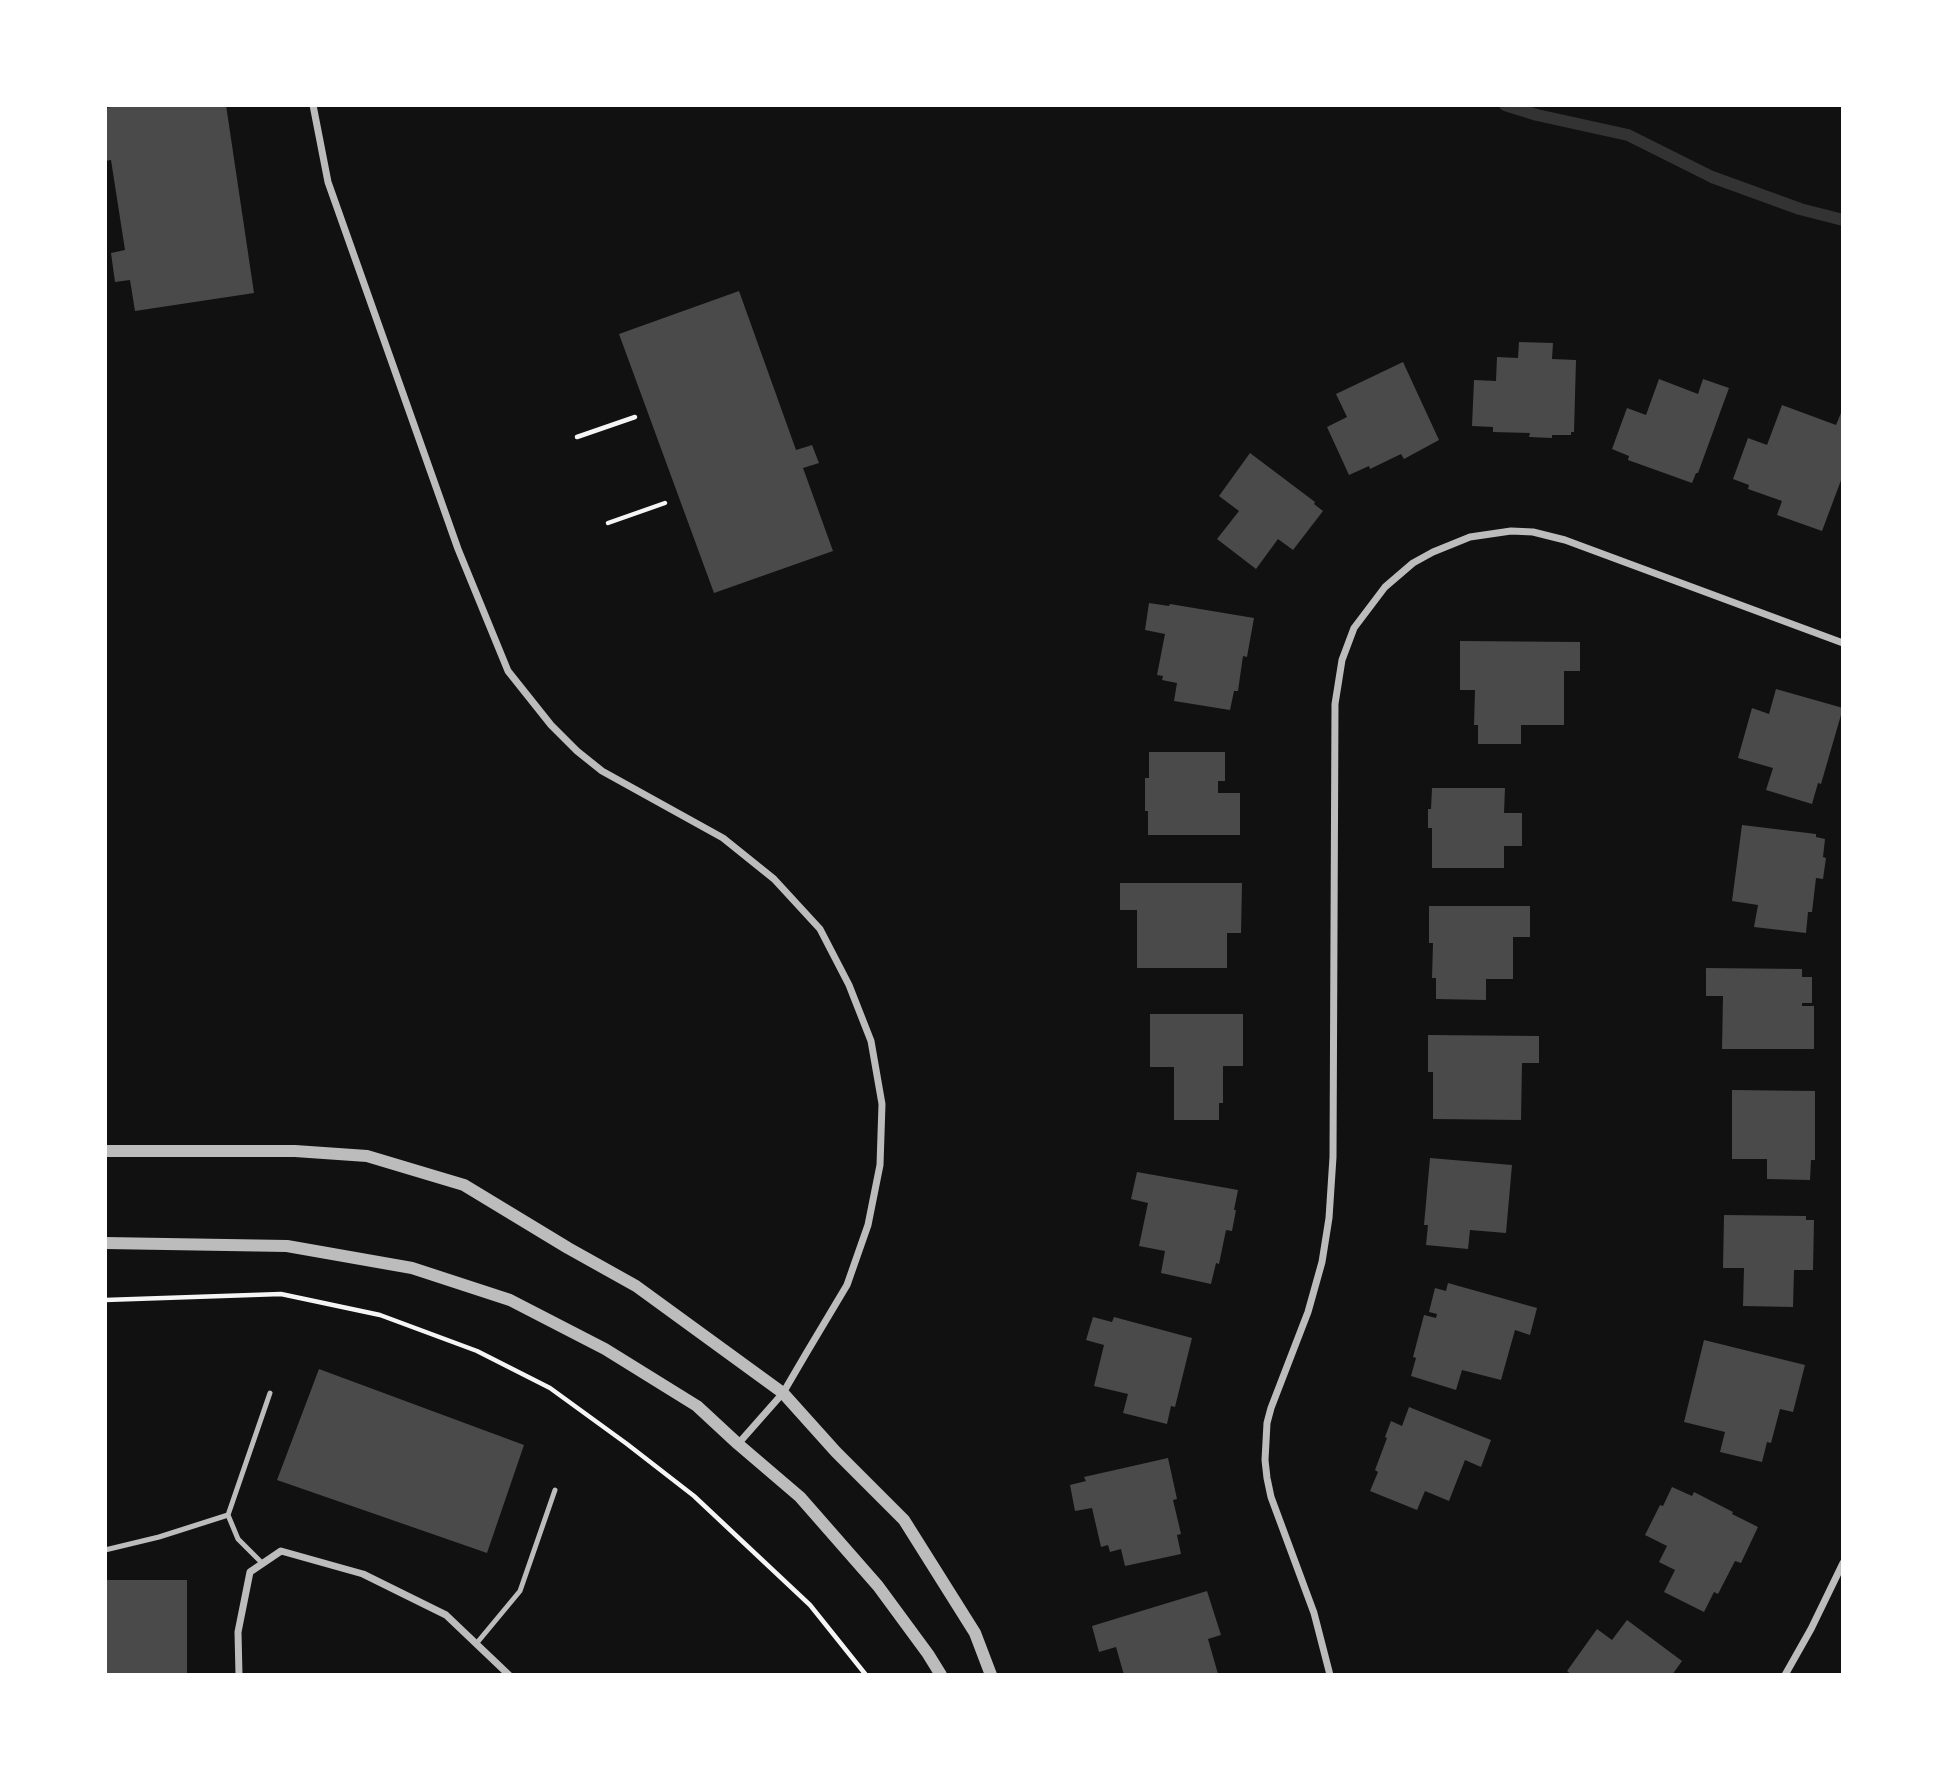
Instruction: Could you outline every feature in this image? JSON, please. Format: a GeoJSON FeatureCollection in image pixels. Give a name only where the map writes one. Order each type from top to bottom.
{"type":"FeatureCollection","features":[{"type":"Feature","properties":{"kind":"street"},"geometry":{"type":"LineString","coordinates":[[313,105],[328,182],[458,549],[508,671],[551,725],[602,771],[723,838],[774,879],[820,929],[849,985],[871,1041],[882,1104],[880,1165],[868,1226],[847,1285],[783,1392],[738,1444]]}},
{"type":"Feature","properties":{"kind":"street"},"geometry":{"type":"LineString","coordinates":[[1329,1675],[1314,1613],[1271,1497],[1267,1478],[1266,1440],[1271,1408],[1312,1299],[1322,1262],[1329,1218],[1333,1143],[1335,704],[1342,660],[1354,628],[1385,587],[1413,563],[1470,537],[1511,531],[1565,540],[1843,643]]}},
{"type":"Feature","properties":{"kind":"street"},"geometry":{"type":"LineString","coordinates":[[105,1151],[295,1151],[367,1156],[464,1185],[636,1286],[783,1392],[836,1452],[904,1520],[975,1633],[991,1675]]}},
{"type":"Feature","properties":{"kind":"street"},"geometry":{"type":"LineString","coordinates":[[105,1243],[286,1246],[412,1268],[510,1300],[605,1349],[697,1406],[800,1497],[878,1586],[941,1675]]}},
{"type":"Feature","properties":{"kind":"street"},"geometry":{"type":"LineString","coordinates":[[239,1675],[238,1632],[250,1572],[281,1551],[363,1574],[446,1615],[509,1675]]}},
{"type":"Feature","properties":{"kind":"street"},"geometry":{"type":"LineString","coordinates":[[1785,1675],[1843,1563]]}},
{"type":"Feature","properties":{"kind":"lane"},"geometry":{"type":"LineString","coordinates":[[263,1564],[238,1539],[228,1515],[270,1393]]}},
{"type":"Feature","properties":{"kind":"lane"},"geometry":{"type":"LineString","coordinates":[[477,1644],[520,1591],[555,1490]]}},
{"type":"Feature","properties":{"kind":"lane"},"geometry":{"type":"LineString","coordinates":[[105,1550],[228,1515]]}},
{"type":"Feature","properties":{"kind":"path"},"geometry":{"type":"LineString","coordinates":[[577,437],[635,417]]}},
{"type":"Feature","properties":{"kind":"path"},"geometry":{"type":"LineString","coordinates":[[608,523],[665,503]]}},
{"type":"Feature","properties":{"kind":"path"},"geometry":{"type":"LineString","coordinates":[[105,1300],[281,1294],[380,1315],[477,1351],[550,1388],[694,1496],[810,1605],[866,1675]]}},
{"type":"Feature","properties":{"kind":"building"},"geometry":{"type":"Polygon","coordinates":[[[123,105],[226,105],[254,293],[135,311],[130,280],[115,282],[111,253],[125,250],[111,160],[105,161],[105,108],[123,105]]]}},
{"type":"Feature","properties":{"kind":"building"},"geometry":{"type":"Polygon","coordinates":[[[739,291],[796,450],[812,445],[819,463],[803,468],[833,551],[714,593],[619,334],[739,291]]]}},
{"type":"Feature","properties":{"kind":"building"},"geometry":{"type":"Polygon","coordinates":[[[1519,342],[1553,343],[1552,359],[1576,360],[1574,432],[1571,432],[1571,435],[1529,437],[1530,433],[1493,432],[1493,427],[1472,426],[1474,380],[1496,381],[1497,357],[1518,358],[1519,342]]]}},
{"type":"Feature","properties":{"kind":"building"},"geometry":{"type":"Polygon","coordinates":[[[1403,362],[1439,440],[1404,459],[1401,454],[1370,469],[1369,466],[1349,475],[1327,427],[1347,417],[1336,394],[1403,362]]]}},
{"type":"Feature","properties":{"kind":"building"},"geometry":{"type":"Polygon","coordinates":[[[1659,379],[1698,394],[1703,379],[1729,388],[1692,483],[1628,460],[1629,456],[1612,449],[1627,408],[1646,415],[1659,379]]]}},
{"type":"Feature","properties":{"kind":"building"},"geometry":{"type":"Polygon","coordinates":[[[1782,405],[1836,425],[1843,408],[1843,475],[1822,531],[1777,515],[1782,501],[1748,489],[1749,485],[1733,479],[1748,438],[1767,445],[1782,405]]]}},
{"type":"Feature","properties":{"kind":"building"},"geometry":{"type":"Polygon","coordinates":[[[1250,453],[1323,511],[1293,550],[1278,539],[1256,569],[1217,539],[1239,511],[1219,496],[1250,453]]]}},
{"type":"Feature","properties":{"kind":"building"},"geometry":{"type":"Polygon","coordinates":[[[1149,603],[1254,618],[1247,657],[1243,656],[1238,691],[1234,691],[1230,710],[1174,701],[1177,683],[1162,680],[1163,676],[1157,675],[1165,634],[1145,630],[1149,603]]]}},
{"type":"Feature","properties":{"kind":"building"},"geometry":{"type":"Polygon","coordinates":[[[1460,641],[1580,642],[1580,671],[1564,671],[1564,725],[1521,725],[1521,744],[1478,744],[1478,725],[1474,725],[1475,690],[1460,690],[1460,641]]]}},
{"type":"Feature","properties":{"kind":"building"},"geometry":{"type":"Polygon","coordinates":[[[1776,689],[1843,708],[1821,784],[1818,783],[1812,804],[1766,790],[1773,768],[1738,758],[1752,708],[1769,714],[1776,689]]]}},
{"type":"Feature","properties":{"kind":"building"},"geometry":{"type":"Polygon","coordinates":[[[1149,752],[1225,752],[1225,781],[1218,781],[1218,793],[1240,793],[1240,835],[1148,835],[1145,778],[1149,778],[1149,752]]]}},
{"type":"Feature","properties":{"kind":"building"},"geometry":{"type":"Polygon","coordinates":[[[1432,788],[1505,788],[1504,813],[1522,813],[1522,846],[1504,846],[1504,868],[1432,868],[1432,828],[1428,828],[1428,809],[1431,809],[1432,788]]]}},
{"type":"Feature","properties":{"kind":"building"},"geometry":{"type":"Polygon","coordinates":[[[1742,825],[1816,834],[1816,837],[1825,839],[1823,879],[1816,878],[1812,912],[1808,912],[1806,933],[1754,927],[1758,905],[1732,901],[1742,825]]]}},
{"type":"Feature","properties":{"kind":"building"},"geometry":{"type":"Polygon","coordinates":[[[1120,883],[1242,883],[1241,933],[1227,933],[1227,968],[1137,968],[1137,910],[1120,910],[1120,883]]]}},
{"type":"Feature","properties":{"kind":"building"},"geometry":{"type":"Polygon","coordinates":[[[1429,906],[1530,906],[1530,937],[1513,937],[1513,979],[1486,979],[1486,1000],[1436,999],[1436,978],[1432,978],[1433,943],[1429,943],[1429,906]]]}},
{"type":"Feature","properties":{"kind":"building"},"geometry":{"type":"Polygon","coordinates":[[[1706,968],[1802,969],[1802,977],[1812,977],[1812,1003],[1802,1003],[1802,1006],[1814,1006],[1814,1049],[1722,1049],[1723,996],[1706,996],[1706,968]]]}},
{"type":"Feature","properties":{"kind":"building"},"geometry":{"type":"Polygon","coordinates":[[[1150,1014],[1243,1014],[1243,1066],[1223,1066],[1223,1103],[1219,1103],[1219,1120],[1174,1120],[1174,1067],[1150,1067],[1150,1014]]]}},
{"type":"Feature","properties":{"kind":"building"},"geometry":{"type":"Polygon","coordinates":[[[1428,1035],[1539,1036],[1539,1063],[1522,1063],[1521,1120],[1433,1119],[1433,1072],[1428,1072],[1428,1035]]]}},
{"type":"Feature","properties":{"kind":"building"},"geometry":{"type":"Polygon","coordinates":[[[1732,1090],[1815,1091],[1815,1160],[1811,1160],[1810,1180],[1767,1179],[1767,1159],[1732,1159],[1732,1090]]]}},
{"type":"Feature","properties":{"kind":"building"},"geometry":{"type":"Polygon","coordinates":[[[1430,1158],[1512,1165],[1506,1233],[1470,1230],[1468,1249],[1426,1245],[1428,1225],[1424,1225],[1430,1158]]]}},
{"type":"Feature","properties":{"kind":"building"},"geometry":{"type":"Polygon","coordinates":[[[1137,1172],[1238,1190],[1232,1231],[1226,1230],[1219,1264],[1216,1263],[1211,1284],[1161,1273],[1165,1251],[1139,1246],[1148,1203],[1131,1199],[1137,1172]]]}},
{"type":"Feature","properties":{"kind":"building"},"geometry":{"type":"Polygon","coordinates":[[[1724,1215],[1806,1216],[1806,1220],[1814,1220],[1813,1270],[1794,1270],[1793,1307],[1743,1306],[1744,1268],[1723,1268],[1724,1215]]]}},
{"type":"Feature","properties":{"kind":"building"},"geometry":{"type":"Polygon","coordinates":[[[1448,1283],[1537,1308],[1530,1335],[1515,1330],[1501,1380],[1462,1370],[1456,1390],[1411,1376],[1424,1315],[1436,1318],[1437,1314],[1429,1312],[1435,1288],[1446,1291],[1448,1283]]]}},
{"type":"Feature","properties":{"kind":"building"},"geometry":{"type":"Polygon","coordinates":[[[1093,1317],[1112,1322],[1114,1317],[1192,1338],[1175,1407],[1171,1406],[1167,1424],[1123,1413],[1128,1394],[1094,1386],[1104,1345],[1086,1340],[1093,1317]]]}},
{"type":"Feature","properties":{"kind":"building"},"geometry":{"type":"Polygon","coordinates":[[[1704,1340],[1805,1365],[1793,1412],[1780,1409],[1771,1443],[1767,1442],[1762,1462],[1720,1452],[1725,1432],[1684,1422],[1704,1340]]]}},
{"type":"Feature","properties":{"kind":"building"},"geometry":{"type":"Polygon","coordinates":[[[319,1369],[524,1445],[487,1553],[277,1480],[319,1369]]]}},
{"type":"Feature","properties":{"kind":"building"},"geometry":{"type":"Polygon","coordinates":[[[1409,1407],[1491,1440],[1481,1467],[1465,1460],[1449,1501],[1425,1491],[1417,1510],[1370,1491],[1378,1472],[1375,1470],[1391,1421],[1402,1426],[1409,1407]]]}},
{"type":"Feature","properties":{"kind":"building"},"geometry":{"type":"Polygon","coordinates":[[[1168,1458],[1177,1499],[1173,1500],[1181,1534],[1177,1535],[1181,1554],[1125,1566],[1121,1549],[1110,1552],[1108,1545],[1101,1547],[1092,1508],[1075,1511],[1070,1485],[1086,1481],[1084,1477],[1168,1458]]]}},
{"type":"Feature","properties":{"kind":"building"},"geometry":{"type":"Polygon","coordinates":[[[1672,1487],[1692,1496],[1694,1492],[1758,1527],[1741,1563],[1735,1561],[1718,1594],[1714,1592],[1704,1612],[1664,1592],[1675,1570],[1659,1562],[1667,1546],[1645,1535],[1672,1487]]]}},
{"type":"Feature","properties":{"kind":"building"},"geometry":{"type":"Polygon","coordinates":[[[105,1580],[187,1580],[187,1675],[105,1675],[105,1580]]]}},
{"type":"Feature","properties":{"kind":"building"},"geometry":{"type":"Polygon","coordinates":[[[1207,1591],[1221,1635],[1208,1639],[1218,1674],[1124,1675],[1116,1647],[1099,1652],[1092,1626],[1207,1591]]]}},
{"type":"Feature","properties":{"kind":"building"},"geometry":{"type":"Polygon","coordinates":[[[1627,1620],[1682,1661],[1672,1675],[1572,1675],[1567,1671],[1597,1629],[1612,1640],[1627,1620]]]}},
{"type":"Feature","properties":{"kind":"waterway"},"geometry":{"type":"LineString","coordinates":[[1505,105],[1537,115],[1628,135],[1712,177],[1800,209],[1843,220]]}}]}
